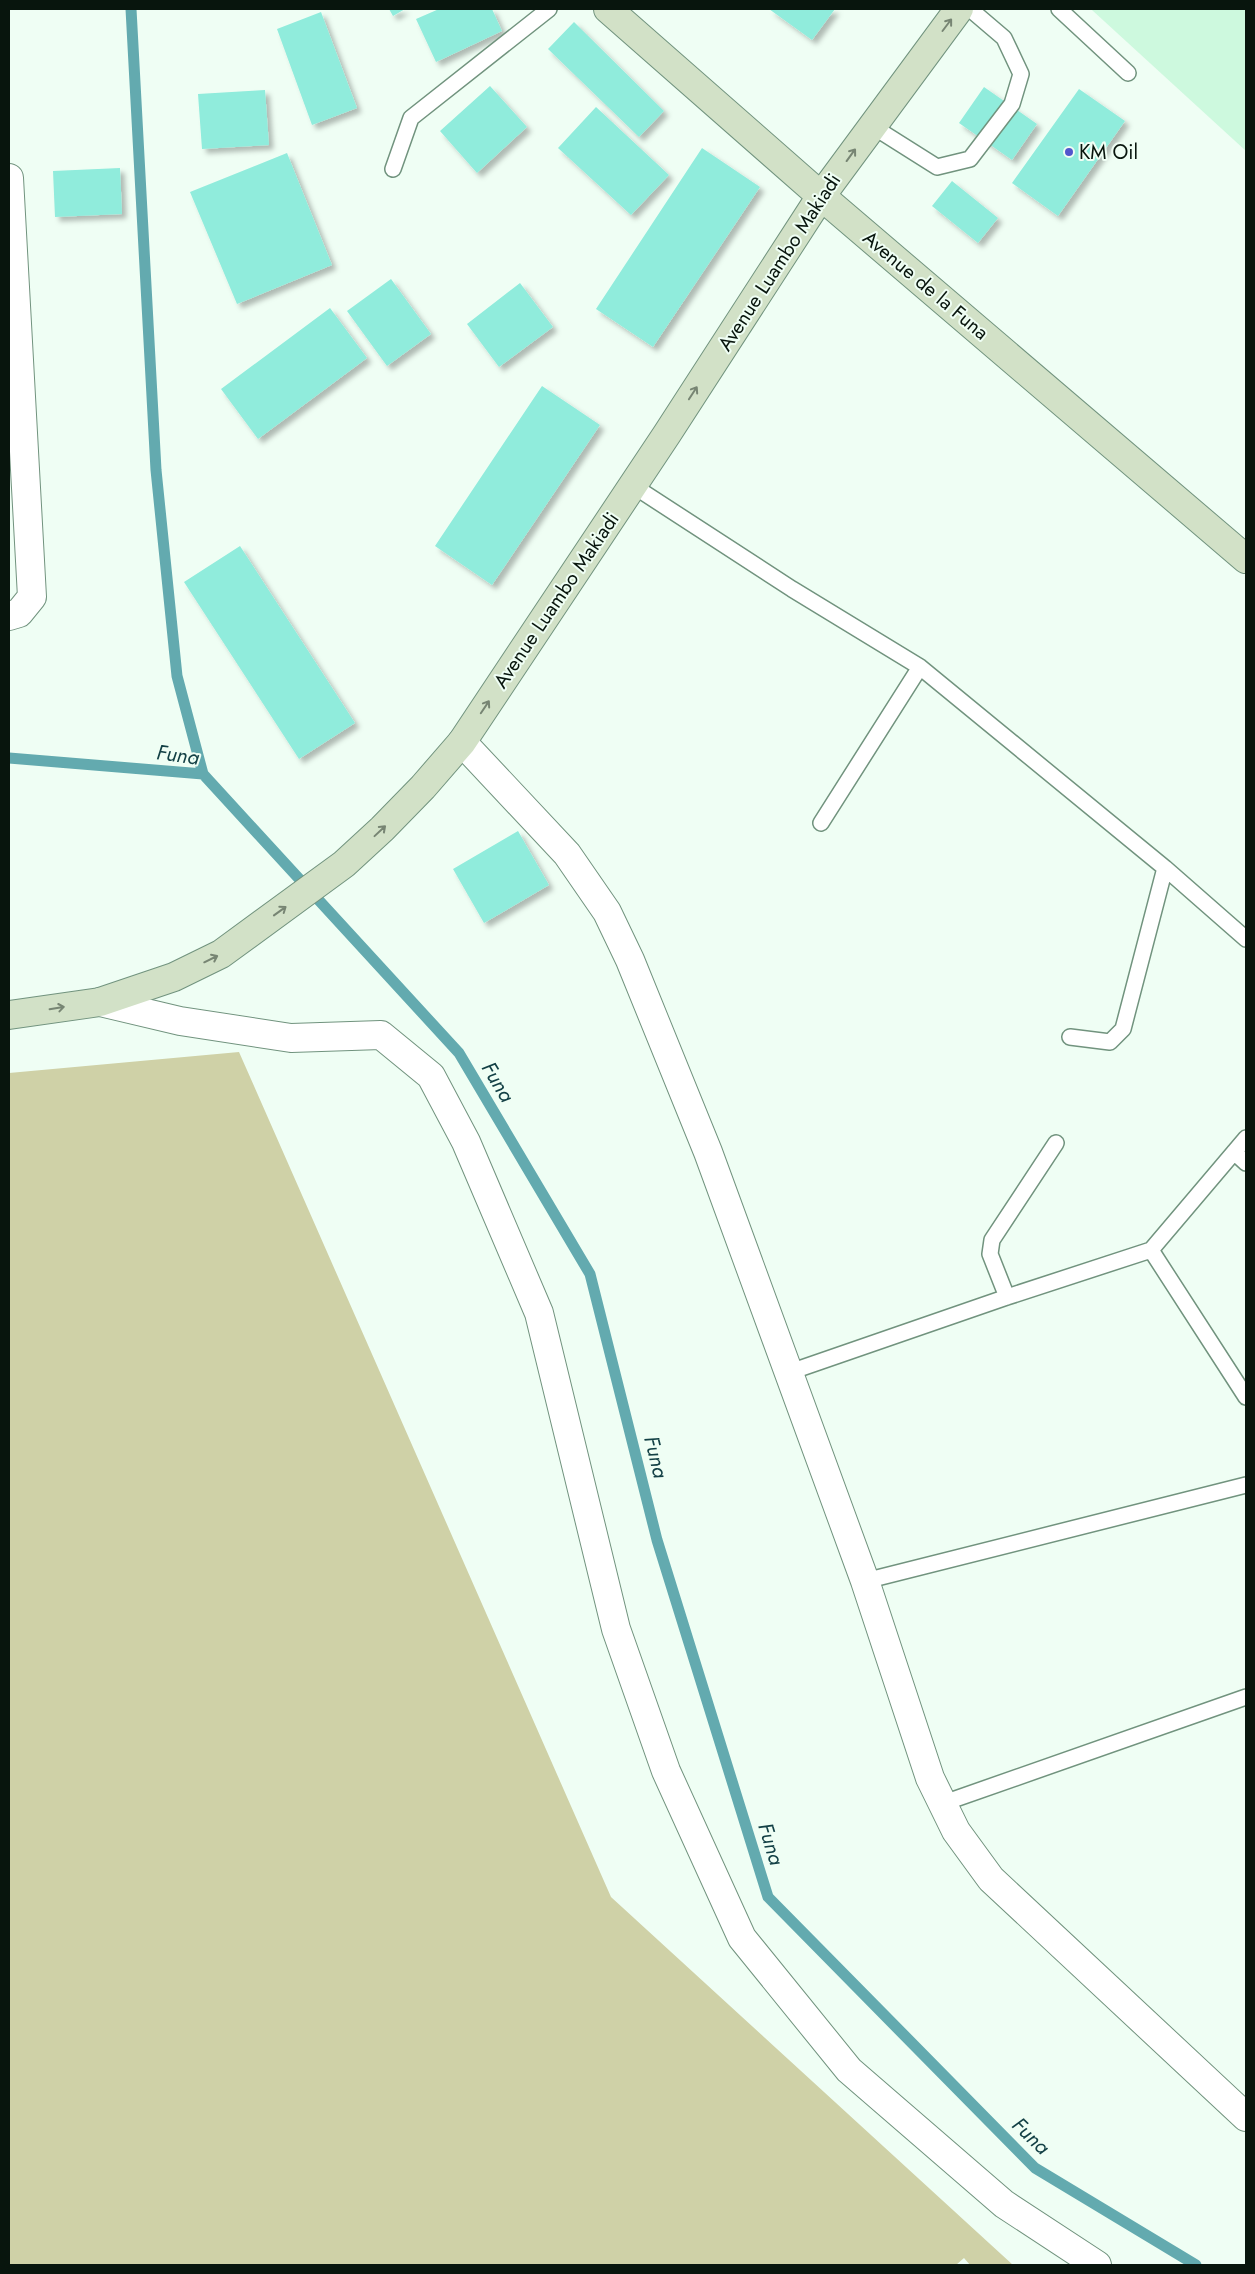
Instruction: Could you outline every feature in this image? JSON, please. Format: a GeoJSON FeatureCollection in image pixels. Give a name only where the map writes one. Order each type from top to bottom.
{"type":"FeatureCollection","features":[{"type":"Feature","properties":{"kind":"main road","name":"Avenue de la Funa"},"geometry":{"type":"LineString","coordinates":[[608,9],[821,196],[1246,559]]}},
{"type":"Feature","properties":{"kind":"main road","name":"Avenue Luambo Makiadi"},"geometry":{"type":"LineString","coordinates":[[9,1016],[100,1002],[174,977],[221,954],[344,864],[382,830],[423,788],[462,742],[821,196],[959,9]]}},
{"type":"Feature","properties":{"kind":"street"},"geometry":{"type":"LineString","coordinates":[[9,178],[32,597],[14,614]]}},
{"type":"Feature","properties":{"kind":"street"},"geometry":{"type":"LineString","coordinates":[[462,742],[567,854],[607,912],[630,960],[708,1152],[790,1372],[865,1581],[930,1778],[941,1804],[956,1831],[991,1879],[1246,2117]]}},
{"type":"Feature","properties":{"kind":"street"},"geometry":{"type":"LineString","coordinates":[[100,1002],[180,1021],[291,1038],[381,1035],[431,1076],[466,1142],[539,1313],[616,1629],[666,1770],[742,1938],[849,2070],[1004,2204],[1097,2265]]}},
{"type":"Feature","properties":{"kind":"lane"},"geometry":{"type":"LineString","coordinates":[[393,169],[411,118],[548,9]]}},
{"type":"Feature","properties":{"kind":"lane"},"geometry":{"type":"LineString","coordinates":[[872,126],[937,167],[970,159],[1012,104],[1021,74],[1004,38],[970,9]]}},
{"type":"Feature","properties":{"kind":"lane"},"geometry":{"type":"LineString","coordinates":[[1059,9],[1128,73]]}},
{"type":"Feature","properties":{"kind":"lane"},"geometry":{"type":"LineString","coordinates":[[632,485],[792,589],[920,667],[1165,868],[1246,939]]}},
{"type":"Feature","properties":{"kind":"lane"},"geometry":{"type":"LineString","coordinates":[[821,824],[920,667]]}},
{"type":"Feature","properties":{"kind":"lane"},"geometry":{"type":"LineString","coordinates":[[1070,1038],[1110,1042],[1123,1029],[1165,868]]}},
{"type":"Feature","properties":{"kind":"lane"},"geometry":{"type":"LineString","coordinates":[[790,1372],[1007,1297],[1151,1250],[1246,1138]]}},
{"type":"Feature","properties":{"kind":"lane"},"geometry":{"type":"LineString","coordinates":[[1007,1297],[990,1254],[992,1240],[1056,1143]]}},
{"type":"Feature","properties":{"kind":"lane"},"geometry":{"type":"LineString","coordinates":[[1234,1152],[1246,1164]]}},
{"type":"Feature","properties":{"kind":"lane"},"geometry":{"type":"LineString","coordinates":[[1151,1250],[1246,1397]]}},
{"type":"Feature","properties":{"kind":"lane"},"geometry":{"type":"LineString","coordinates":[[865,1581],[1246,1485]]}},
{"type":"Feature","properties":{"kind":"lane"},"geometry":{"type":"LineString","coordinates":[[941,1804],[1246,1698]]}},
{"type":"Feature","properties":{"kind":"shaded area"},"geometry":{"type":"Polygon","coordinates":[[[1246,9],[1246,151],[1092,10],[1246,9]]]}},
{"type":"Feature","properties":{"kind":"shaded area"},"geometry":{"type":"Polygon","coordinates":[[[239,1052],[611,1897],[1013,2265],[970,2265],[964,2258],[956,2265],[9,2265],[9,1073],[239,1052]]]}},
{"type":"Feature","properties":{"kind":"building"},"geometry":{"type":"Polygon","coordinates":[[[389,9],[405,9],[393,16],[389,9]]]}},
{"type":"Feature","properties":{"kind":"building"},"geometry":{"type":"Polygon","coordinates":[[[439,9],[492,9],[502,31],[436,62],[416,19],[439,9]]]}},
{"type":"Feature","properties":{"kind":"building"},"geometry":{"type":"Polygon","coordinates":[[[769,9],[835,9],[812,40],[769,9]]]}},
{"type":"Feature","properties":{"kind":"building"},"geometry":{"type":"Polygon","coordinates":[[[321,12],[357,108],[312,125],[277,29],[321,12]]]}},
{"type":"Feature","properties":{"kind":"building"},"geometry":{"type":"Polygon","coordinates":[[[574,22],[664,111],[639,137],[548,49],[574,22]]]}},
{"type":"Feature","properties":{"kind":"building"},"geometry":{"type":"Polygon","coordinates":[[[490,86],[527,127],[477,173],[440,131],[490,86]]]}},
{"type":"Feature","properties":{"kind":"building"},"geometry":{"type":"Polygon","coordinates":[[[984,87],[1037,124],[1012,160],[959,123],[984,87]]]}},
{"type":"Feature","properties":{"kind":"building","name":"KM Oil"},"geometry":{"type":"Polygon","coordinates":[[[1079,89],[1125,121],[1058,216],[1012,183],[1079,89]]]}},
{"type":"Feature","properties":{"kind":"building"},"geometry":{"type":"Polygon","coordinates":[[[265,90],[269,145],[202,149],[198,94],[265,90]]]}},
{"type":"Feature","properties":{"kind":"building"},"geometry":{"type":"Polygon","coordinates":[[[596,107],[669,175],[631,215],[558,148],[596,107]]]}},
{"type":"Feature","properties":{"kind":"building"},"geometry":{"type":"Polygon","coordinates":[[[702,148],[760,187],[653,347],[596,309],[702,148]]]}},
{"type":"Feature","properties":{"kind":"building"},"geometry":{"type":"Polygon","coordinates":[[[287,153],[332,265],[237,304],[190,192],[287,153]]]}},
{"type":"Feature","properties":{"kind":"building"},"geometry":{"type":"Polygon","coordinates":[[[120,168],[122,214],[55,217],[53,171],[120,168]]]}},
{"type":"Feature","properties":{"kind":"building"},"geometry":{"type":"Polygon","coordinates":[[[952,181],[998,218],[978,243],[932,206],[952,181]]]}},
{"type":"Feature","properties":{"kind":"building"},"geometry":{"type":"Polygon","coordinates":[[[391,279],[431,334],[387,366],[347,311],[391,279]]]}},
{"type":"Feature","properties":{"kind":"building"},"geometry":{"type":"Polygon","coordinates":[[[520,283],[553,327],[499,367],[467,324],[520,283]]]}},
{"type":"Feature","properties":{"kind":"building"},"geometry":{"type":"Polygon","coordinates":[[[330,308],[367,358],[258,439],[221,389],[330,308]]]}},
{"type":"Feature","properties":{"kind":"building"},"geometry":{"type":"Polygon","coordinates":[[[542,386],[600,425],[492,585],[435,546],[542,386]]]}},
{"type":"Feature","properties":{"kind":"building"},"geometry":{"type":"Polygon","coordinates":[[[240,546],[355,723],[299,759],[184,582],[240,546]]]}},
{"type":"Feature","properties":{"kind":"building"},"geometry":{"type":"Polygon","coordinates":[[[518,831],[549,885],[484,923],[453,869],[518,831]]]}},
{"type":"Feature","properties":{"kind":"waterway"},"geometry":{"type":"LineString","coordinates":[[131,9],[156,470],[177,676],[203,774]]}},
{"type":"Feature","properties":{"kind":"waterway","name":"Funa"},"geometry":{"type":"LineString","coordinates":[[9,758],[203,774],[459,1053],[590,1274],[657,1540],[768,1897],[1035,2168],[1196,2265]]}},
{"type":"Feature","properties":{"kind":"place","name":"KM Oil"},"geometry":{"type":"Point","coordinates":[1069,152]}}]}
